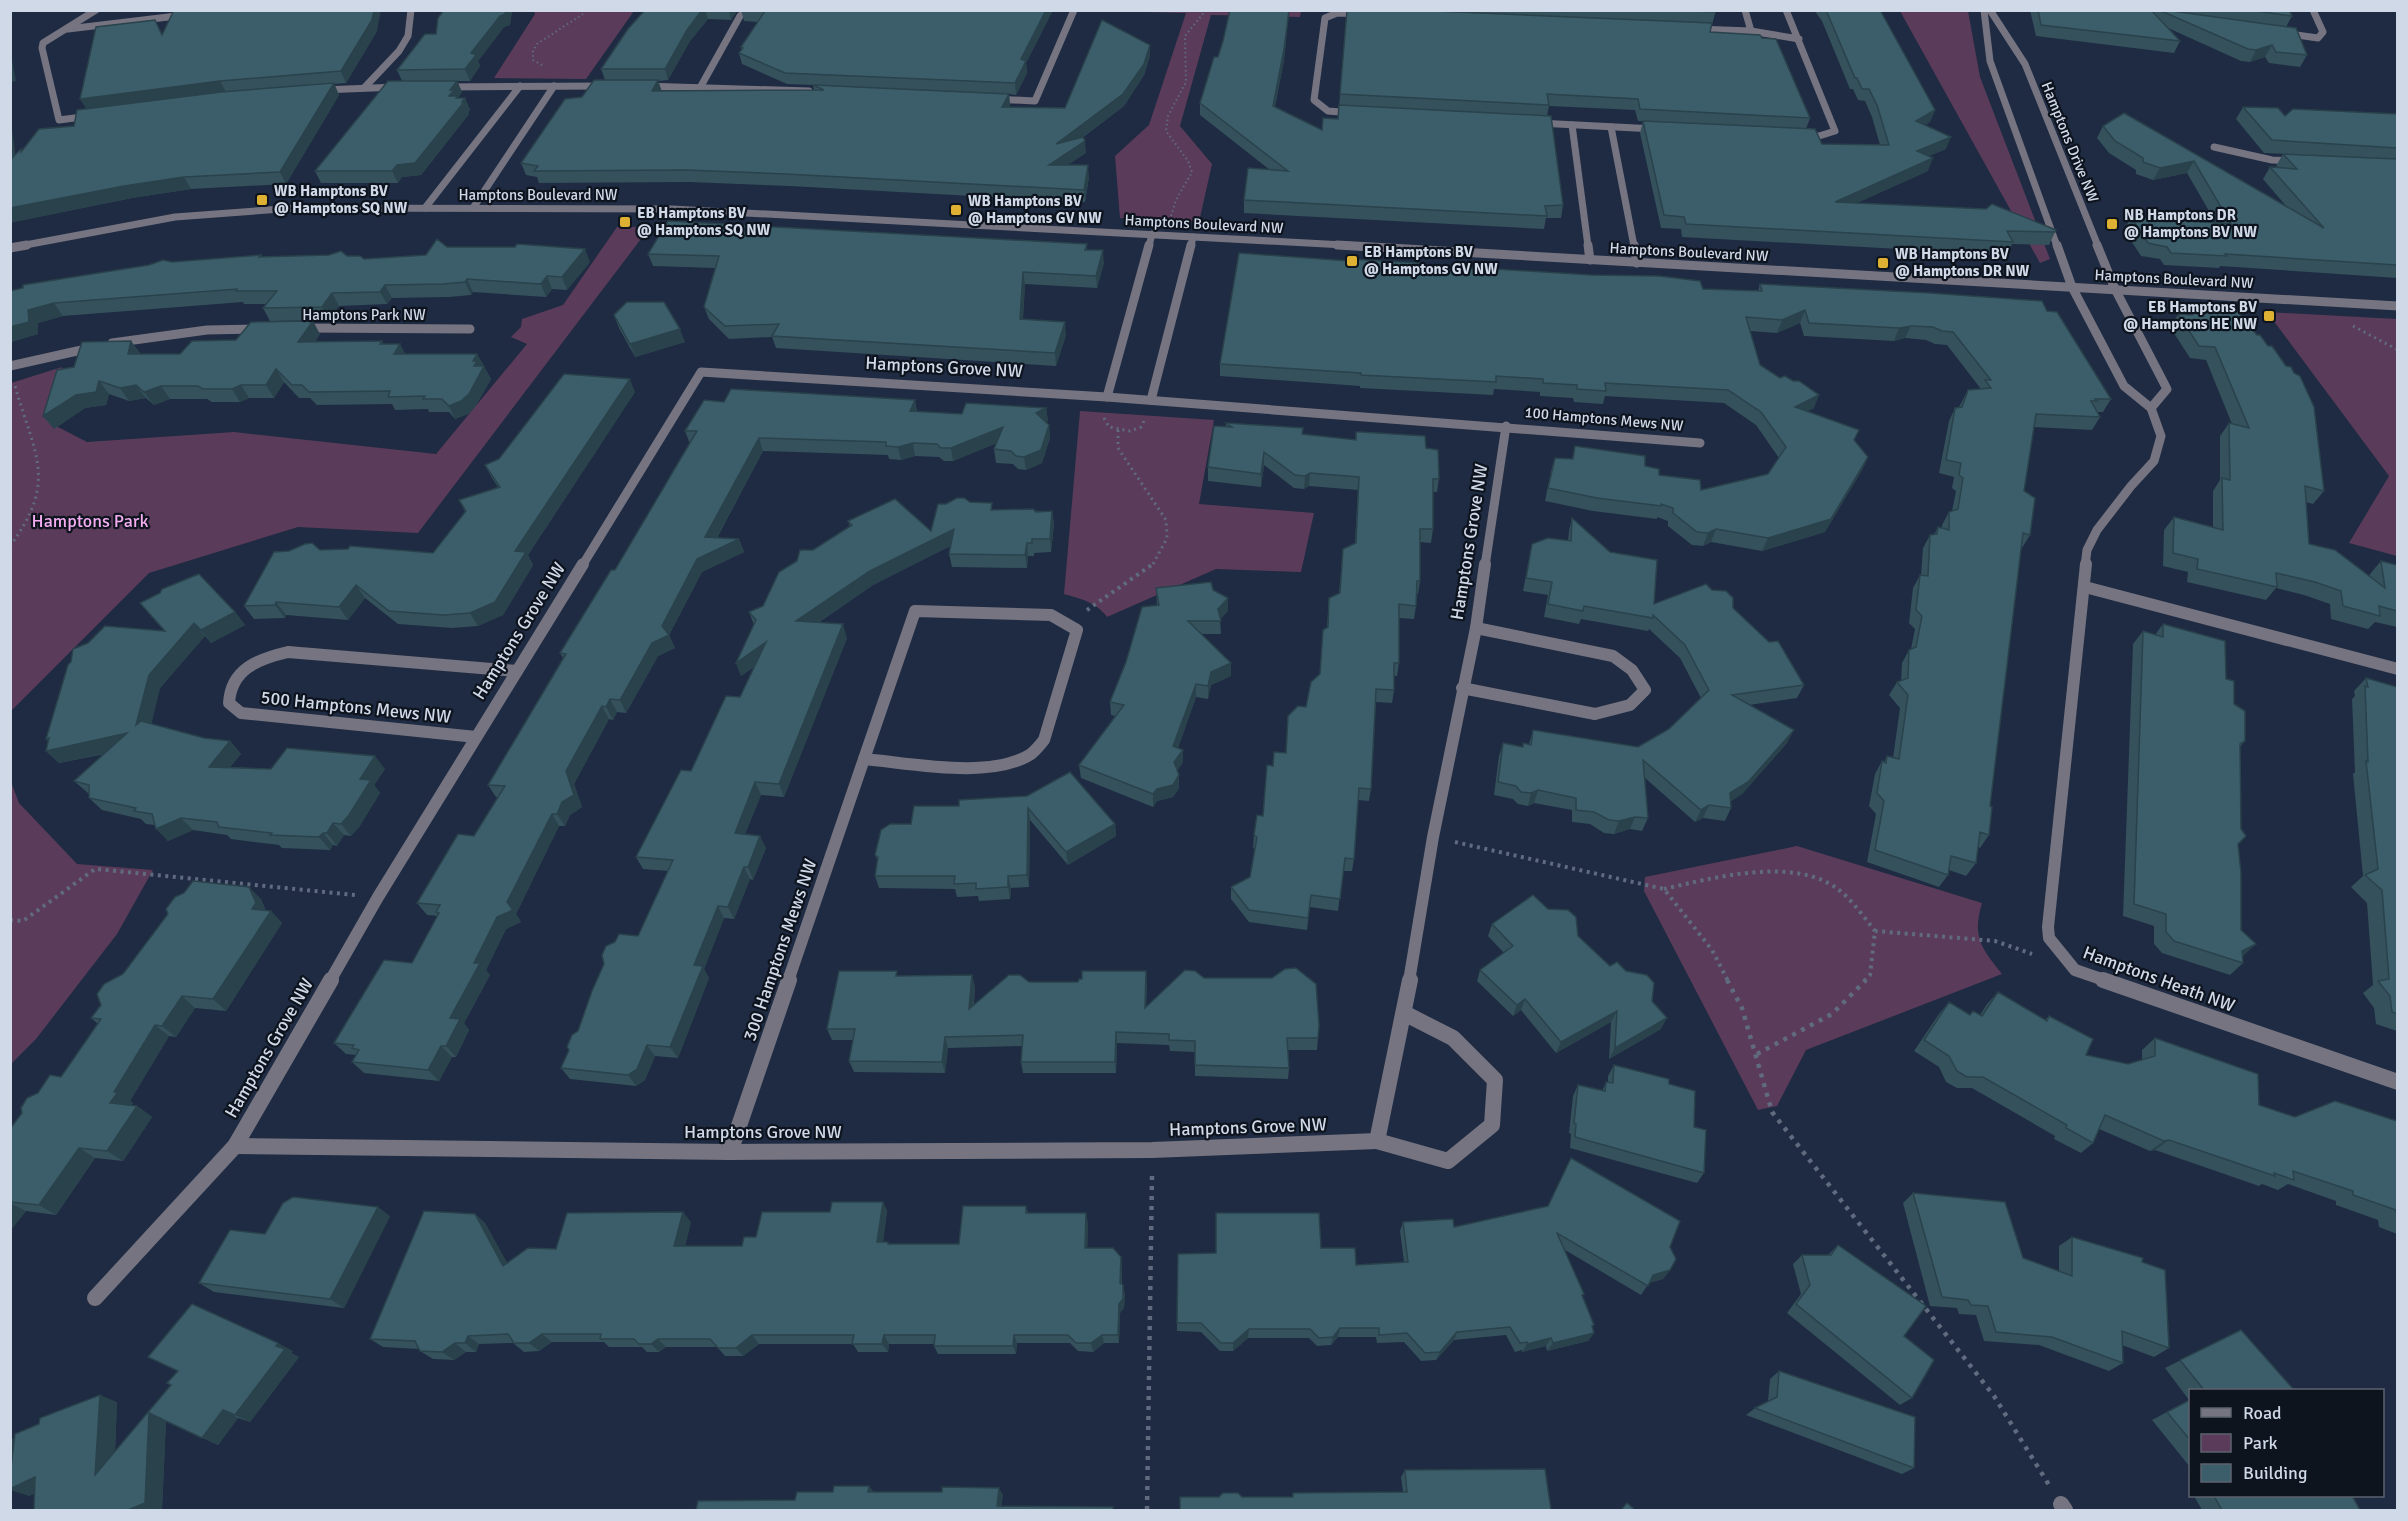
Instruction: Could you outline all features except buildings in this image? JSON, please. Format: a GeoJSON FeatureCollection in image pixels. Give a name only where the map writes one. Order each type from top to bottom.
{"type":"FeatureCollection","features":[{"type":"Feature","properties":{"kind":"street"},"geometry":{"type":"LineString","coordinates":[[96,10],[61,30],[43,43],[42,48],[59,120],[104,114]]}},
{"type":"Feature","properties":{"kind":"street"},"geometry":{"type":"LineString","coordinates":[[157,18],[160,10]]}},
{"type":"Feature","properties":{"kind":"street"},"geometry":{"type":"LineString","coordinates":[[365,87],[399,51],[408,36],[411,10]]}},
{"type":"Feature","properties":{"kind":"street"},"geometry":{"type":"LineString","coordinates":[[700,86],[740,16],[747,10]]}},
{"type":"Feature","properties":{"kind":"street"},"geometry":{"type":"LineString","coordinates":[[987,99],[1035,101],[1074,10]]}},
{"type":"Feature","properties":{"kind":"street"},"geometry":{"type":"LineString","coordinates":[[1745,10],[1751,31]]}},
{"type":"Feature","properties":{"kind":"street"},"geometry":{"type":"LineString","coordinates":[[1786,10],[1835,131],[1819,136],[1796,135]]}},
{"type":"Feature","properties":{"kind":"street"},"geometry":{"type":"LineString","coordinates":[[1984,10],[1990,62],[2072,287],[2124,386],[2151,408],[2167,389],[2115,289]]}},
{"type":"Feature","properties":{"kind":"street","name":"Hamptons Drive NW"},"geometry":{"type":"LineString","coordinates":[[1990,10],[2025,64],[2115,289]]}},
{"type":"Feature","properties":{"kind":"street"},"geometry":{"type":"LineString","coordinates":[[2271,32],[2318,38],[2323,32],[2313,10]]}},
{"type":"Feature","properties":{"kind":"street"},"geometry":{"type":"LineString","coordinates":[[1363,113],[1328,111],[1314,99],[1325,18],[1337,13],[1373,14]]}},
{"type":"Feature","properties":{"kind":"street"},"geometry":{"type":"LineString","coordinates":[[61,30],[189,15]]}},
{"type":"Feature","properties":{"kind":"street"},"geometry":{"type":"LineString","coordinates":[[1692,28],[1751,31],[1799,39]]}},
{"type":"Feature","properties":{"kind":"street"},"geometry":{"type":"LineString","coordinates":[[425,208],[520,86]]}},
{"type":"Feature","properties":{"kind":"street"},"geometry":{"type":"LineString","coordinates":[[473,208],[554,86]]}},
{"type":"Feature","properties":{"kind":"street"},"geometry":{"type":"LineString","coordinates":[[431,87],[612,86]]}},
{"type":"Feature","properties":{"kind":"street"},"geometry":{"type":"LineString","coordinates":[[634,86],[820,91]]}},
{"type":"Feature","properties":{"kind":"street"},"geometry":{"type":"LineString","coordinates":[[309,91],[409,87]]}},
{"type":"Feature","properties":{"kind":"street"},"geometry":{"type":"LineString","coordinates":[[1526,122],[1669,129]]}},
{"type":"Feature","properties":{"kind":"street"},"geometry":{"type":"LineString","coordinates":[[1572,124],[1590,260]]}},
{"type":"Feature","properties":{"kind":"street"},"geometry":{"type":"LineString","coordinates":[[1611,127],[1637,263]]}},
{"type":"Feature","properties":{"kind":"street"},"geometry":{"type":"LineString","coordinates":[[2214,147],[2272,160],[2307,162]]}},
{"type":"Feature","properties":{"kind":"street","name":"Hamptons Boulevard NW"},"geometry":{"type":"LineString","coordinates":[[10,248],[175,217],[295,208],[672,209],[1152,234],[2397,306]]}},
{"type":"Feature","properties":{"kind":"street"},"geometry":{"type":"LineString","coordinates":[[1107,397],[1152,234]]}},
{"type":"Feature","properties":{"kind":"street"},"geometry":{"type":"LineString","coordinates":[[1151,400],[1193,237]]}},
{"type":"Feature","properties":{"kind":"street","name":"Hamptons Park NW"},"geometry":{"type":"LineString","coordinates":[[10,366],[112,343],[196,331],[277,328]]}},
{"type":"Feature","properties":{"kind":"street","name":"Hamptons Park NW"},"geometry":{"type":"LineString","coordinates":[[289,328],[470,329]]}},
{"type":"Feature","properties":{"kind":"street","name":"Hamptons Grove NW"},"geometry":{"type":"LineString","coordinates":[[1377,1141],[1404,1013],[1433,837],[1476,628],[1506,426],[1107,397],[701,372],[378,897],[235,1146],[730,1152],[1152,1150],[1377,1141],[1448,1161],[1492,1125],[1495,1080],[1453,1038],[1404,1013]]}},
{"type":"Feature","properties":{"kind":"street","name":"Hamptons Heath NW"},"geometry":{"type":"LineString","coordinates":[[2151,408],[2161,436],[2154,461],[2131,486],[2097,530],[2087,550],[2085,587],[2048,927],[2049,938],[2075,970],[2397,1082]]}},
{"type":"Feature","properties":{"kind":"street","name":"100 Hamptons Mews NW"},"geometry":{"type":"LineString","coordinates":[[1506,426],[1700,443]]}},
{"type":"Feature","properties":{"kind":"street"},"geometry":{"type":"LineString","coordinates":[[2085,587],[2397,669]]}},
{"type":"Feature","properties":{"kind":"street","name":"300 Hamptons Mews NW"},"geometry":{"type":"LineString","coordinates":[[730,1152],[915,611],[1051,615],[1067,624]]}},
{"type":"Feature","properties":{"kind":"street"},"geometry":{"type":"LineString","coordinates":[[864,759],[988,767],[1015,762],[1032,753],[1044,740],[1077,630],[1067,624]]}},
{"type":"Feature","properties":{"kind":"street"},"geometry":{"type":"LineString","coordinates":[[1462,688],[1595,714],[1617,711],[1639,700],[1645,690],[1637,675],[1628,665],[1613,656],[1476,628]]}},
{"type":"Feature","properties":{"kind":"street","name":"500 Hamptons Mews NW"},"geometry":{"type":"LineString","coordinates":[[476,737],[241,713],[229,703],[228,690],[234,678],[251,664],[264,657],[288,652],[516,671]]}},
{"type":"Feature","properties":{"kind":"street"},"geometry":{"type":"LineString","coordinates":[[95,1298],[235,1146]]}},
{"type":"Feature","properties":{"kind":"path"},"geometry":{"type":"LineString","coordinates":[[1169,222],[1176,200],[1192,172],[1188,161],[1166,131],[1168,116],[1186,82],[1185,36],[1206,10]]}},
{"type":"Feature","properties":{"kind":"path"},"geometry":{"type":"LineString","coordinates":[[551,67],[533,60],[535,48],[547,36],[584,14]]}},
{"type":"Feature","properties":{"kind":"path"},"geometry":{"type":"LineString","coordinates":[[2346,323],[2397,350]]}},
{"type":"Feature","properties":{"kind":"path"},"geometry":{"type":"LineString","coordinates":[[10,546],[28,520],[39,483],[32,442],[13,377]]}},
{"type":"Feature","properties":{"kind":"path"},"geometry":{"type":"LineString","coordinates":[[1067,624],[1118,587],[1151,567],[1167,538],[1166,520],[1118,448],[1118,430]]}},
{"type":"Feature","properties":{"kind":"path"},"geometry":{"type":"LineString","coordinates":[[1433,837],[1664,889],[1718,877],[1796,872],[1832,885],[1863,915],[1875,932],[1870,975],[1832,1014],[1756,1054]]}},
{"type":"Feature","properties":{"kind":"path"},"geometry":{"type":"LineString","coordinates":[[10,920],[23,921],[96,869],[378,897]]}},
{"type":"Feature","properties":{"kind":"path"},"geometry":{"type":"LineString","coordinates":[[1664,889],[1712,950],[1742,1008],[1772,1112],[1994,1396],[2063,1507]]}},
{"type":"Feature","properties":{"kind":"path"},"geometry":{"type":"LineString","coordinates":[[1875,932],[1995,941],[2035,955]]}},
{"type":"Feature","properties":{"kind":"path"},"geometry":{"type":"LineString","coordinates":[[1147,1510],[1152,1150]]}},
{"type":"Feature","properties":{"kind":"green space"},"geometry":{"type":"Polygon","coordinates":[[[534,10],[634,11],[586,79],[494,78],[535,14],[534,10]]]}},
{"type":"Feature","properties":{"kind":"green space"},"geometry":{"type":"Polygon","coordinates":[[[1103,11],[1301,11],[1300,17],[1211,15],[1180,126],[1212,164],[1199,222],[1120,218],[1115,156],[1149,125],[1186,13],[1103,11]]]}},
{"type":"Feature","properties":{"kind":"green space"},"geometry":{"type":"Polygon","coordinates":[[[1900,11],[1968,11],[1980,77],[2050,259],[2040,263],[1900,11]]]}},
{"type":"Feature","properties":{"kind":"green space","name":"Hamptons Park"},"geometry":{"type":"Polygon","coordinates":[[[617,227],[650,227],[418,533],[298,527],[149,573],[11,711],[11,383],[62,367],[58,427],[87,442],[234,432],[436,454],[527,344],[511,337],[521,327],[522,319],[563,305],[617,227]]]}},
{"type":"Feature","properties":{"kind":"green space"},"geometry":{"type":"Polygon","coordinates":[[[2267,312],[2397,319],[2397,556],[2349,543],[2389,476],[2267,312]]]}},
{"type":"Feature","properties":{"kind":"green space"},"geometry":{"type":"Polygon","coordinates":[[[1080,411],[1214,420],[1199,504],[1314,513],[1301,572],[1216,569],[1107,617],[1093,604],[1064,594],[1080,411]]]}},
{"type":"Feature","properties":{"kind":"green space"},"geometry":{"type":"Polygon","coordinates":[[[11,782],[19,803],[77,864],[153,870],[117,934],[36,1039],[11,1064],[11,782]]]}},
{"type":"Feature","properties":{"kind":"green space"},"geometry":{"type":"Polygon","coordinates":[[[1797,846],[1982,903],[1978,925],[1980,942],[2002,974],[1806,1050],[1777,1106],[1758,1110],[1644,891],[1645,877],[1797,846]]]}},
{"type":"Feature","properties":{"kind":"place","name":"WB Hamptons BV @ Hamptons SQ NW"},"geometry":{"type":"Point","coordinates":[262,200]}},
{"type":"Feature","properties":{"kind":"place","name":"WB Hamptons BV @ Hamptons GV NW"},"geometry":{"type":"Point","coordinates":[956,210]}},
{"type":"Feature","properties":{"kind":"place","name":"EB Hamptons BV @ Hamptons SQ NW"},"geometry":{"type":"Point","coordinates":[625,222]}},
{"type":"Feature","properties":{"kind":"place","name":"NB Hamptons DR @ Hamptons BV NW"},"geometry":{"type":"Point","coordinates":[2112,224]}},
{"type":"Feature","properties":{"kind":"place","name":"EB Hamptons BV @ Hamptons GV NW"},"geometry":{"type":"Point","coordinates":[1352,261]}},
{"type":"Feature","properties":{"kind":"place","name":"WB Hamptons BV @ Hamptons DR NW"},"geometry":{"type":"Point","coordinates":[1883,263]}},
{"type":"Feature","properties":{"kind":"place","name":"EB Hamptons BV @ Hamptons HE NW"},"geometry":{"type":"Point","coordinates":[2269,316]}}]}
